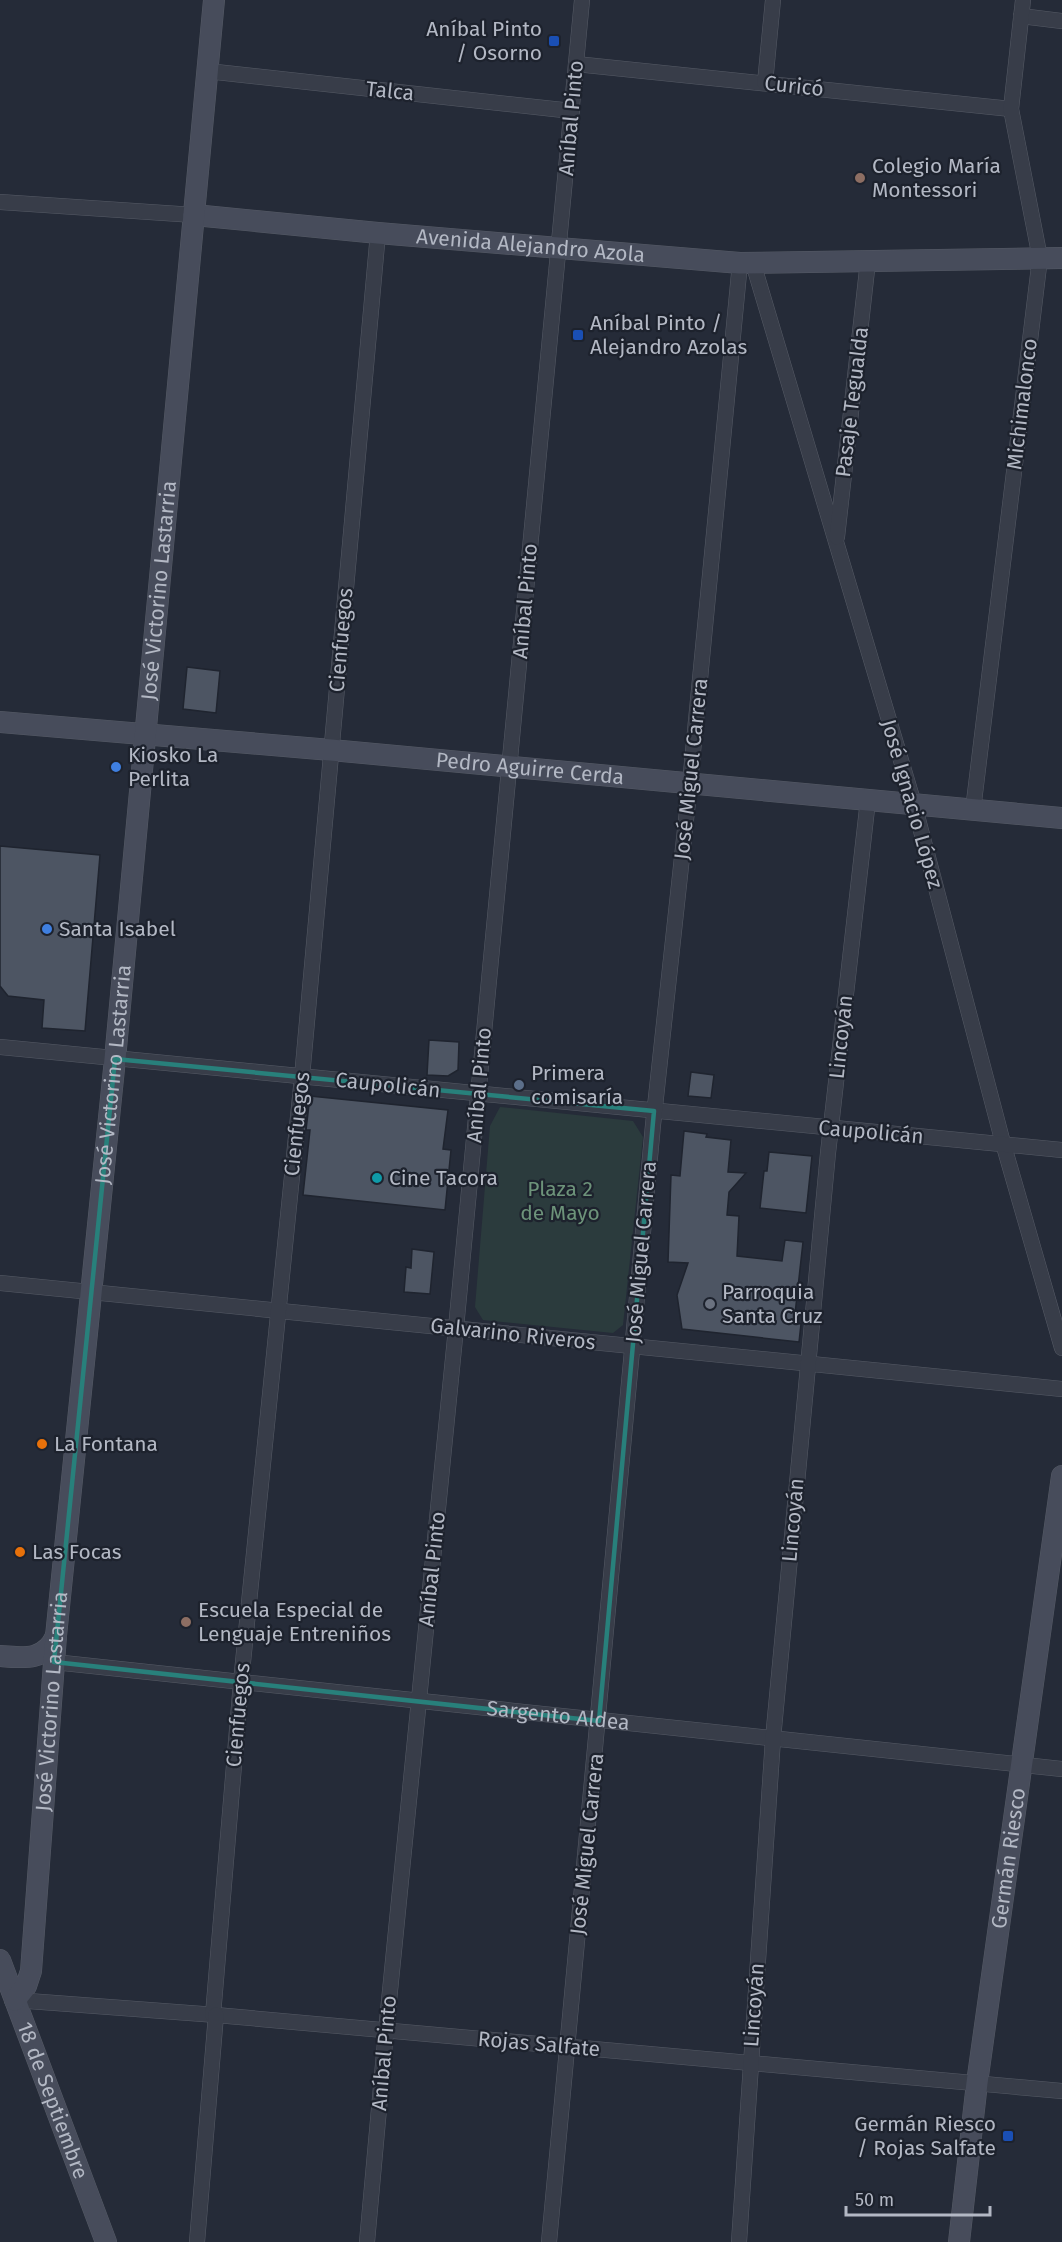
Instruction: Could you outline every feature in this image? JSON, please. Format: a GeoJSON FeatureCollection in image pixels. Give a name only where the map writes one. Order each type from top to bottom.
{"type":"FeatureCollection","features":[{"type":"Feature","properties":{"kind":"main road","name":"José Victorino Lastarria"},"geometry":{"type":"LineString","coordinates":[[15,2000],[26,1986],[31,1971],[56,1636],[115,1059],[214,0]]}},
{"type":"Feature","properties":{"kind":"main road","name":"Avenida Alejandro Azola"},"geometry":{"type":"LineString","coordinates":[[194,215],[378,233],[747,263],[1062,258]]}},
{"type":"Feature","properties":{"kind":"main road","name":"Pedro Aguirre Cerda"},"geometry":{"type":"LineString","coordinates":[[0,722],[509,766],[1062,818]]}},
{"type":"Feature","properties":{"kind":"main road","name":"Germán Riesco"},"geometry":{"type":"LineString","coordinates":[[959,2242],[976,2083],[1062,1476]]}},
{"type":"Feature","properties":{"kind":"main road"},"geometry":{"type":"LineString","coordinates":[[0,1656],[25,1658],[38,1656],[50,1648],[56,1636]]}},
{"type":"Feature","properties":{"kind":"main road","name":"18 de Septiembre"},"geometry":{"type":"LineString","coordinates":[[0,1960],[106,2242]]}},
{"type":"Feature","properties":{"kind":"street","name":"Aníbal Pinto"},"geometry":{"type":"LineString","coordinates":[[368,2242],[386,2031],[456,1328],[582,0]]}},
{"type":"Feature","properties":{"kind":"street"},"geometry":{"type":"LineString","coordinates":[[765,83],[773,0]]}},
{"type":"Feature","properties":{"kind":"street"},"geometry":{"type":"LineString","coordinates":[[1020,4],[1062,21]]}},
{"type":"Feature","properties":{"kind":"street","name":"Michimalonco"},"geometry":{"type":"LineString","coordinates":[[974,810],[1040,258],[1011,109],[1020,4]]}},
{"type":"Feature","properties":{"kind":"street","name":"Curicó"},"geometry":{"type":"LineString","coordinates":[[576,64],[1011,109]]}},
{"type":"Feature","properties":{"kind":"street","name":"Talca"},"geometry":{"type":"LineString","coordinates":[[207,71],[572,111]]}},
{"type":"Feature","properties":{"kind":"street","name":"Avenida Alejandro Azola"},"geometry":{"type":"LineString","coordinates":[[0,202],[194,215]]}},
{"type":"Feature","properties":{"kind":"street","name":"Cienfuegos"},"geometry":{"type":"LineString","coordinates":[[197,2242],[241,1682],[302,1077],[378,233]]}},
{"type":"Feature","properties":{"kind":"street","name":"Pasaje Tegualda"},"geometry":{"type":"LineString","coordinates":[[836,543],[868,261]]}},
{"type":"Feature","properties":{"kind":"street","name":"José Ignacio López"},"geometry":{"type":"LineString","coordinates":[[747,263],[836,543],[914,804],[1003,1143],[1062,1348]]}},
{"type":"Feature","properties":{"kind":"street","name":"José Miguel Carrera"},"geometry":{"type":"LineString","coordinates":[[549,2242],[654,1111],[747,263]]}},
{"type":"Feature","properties":{"kind":"street","name":"Lincoyán"},"geometry":{"type":"LineString","coordinates":[[740,2242],[773,1740],[807,1363],[868,800]]}},
{"type":"Feature","properties":{"kind":"street","name":"Caupolicán"},"geometry":{"type":"LineString","coordinates":[[0,1047],[1062,1150]]}},
{"type":"Feature","properties":{"kind":"street","name":"Galvarino Riveros"},"geometry":{"type":"LineString","coordinates":[[0,1283],[1062,1389]]}},
{"type":"Feature","properties":{"kind":"street","name":"Sargento Aldea"},"geometry":{"type":"LineString","coordinates":[[54,1662],[1062,1769]]}},
{"type":"Feature","properties":{"kind":"street","name":"Rojas Salfate"},"geometry":{"type":"LineString","coordinates":[[15,2000],[215,2015],[1062,2091]]}},
{"type":"Feature","properties":{"kind":"highlighted area"},"geometry":{"type":"Polygon","coordinates":[[[115,1059],[654,1111],[599,1721],[54,1662],[115,1059]]]}},
{"type":"Feature","properties":{"kind":"green space","name":"Plaza 2 de Mayo"},"geometry":{"type":"Polygon","coordinates":[[[500,1107],[633,1121],[643,1137],[623,1325],[613,1333],[483,1320],[475,1307],[490,1126],[500,1107]]]}},
{"type":"Feature","properties":{"kind":"building"},"geometry":{"type":"Polygon","coordinates":[[[187,667],[220,671],[216,713],[183,709],[187,667]]]}},
{"type":"Feature","properties":{"kind":"building","name":"Santa Isabel"},"geometry":{"type":"Polygon","coordinates":[[[0,846],[100,855],[85,1031],[42,1028],[44,1000],[8,996],[0,986],[0,846]]]}},
{"type":"Feature","properties":{"kind":"building"},"geometry":{"type":"Polygon","coordinates":[[[429,1040],[459,1042],[458,1070],[448,1076],[427,1075],[429,1040]]]}},
{"type":"Feature","properties":{"kind":"building"},"geometry":{"type":"Polygon","coordinates":[[[691,1072],[714,1075],[711,1098],[688,1096],[691,1072]]]}},
{"type":"Feature","properties":{"kind":"building","name":"Cine Tacora"},"geometry":{"type":"Polygon","coordinates":[[[310,1096],[448,1110],[443,1149],[451,1150],[445,1210],[303,1195],[310,1130],[306,1130],[310,1096]]]}},
{"type":"Feature","properties":{"kind":"building"},"geometry":{"type":"Polygon","coordinates":[[[684,1131],[731,1140],[728,1172],[746,1173],[729,1192],[727,1215],[739,1216],[737,1256],[782,1261],[785,1240],[803,1242],[794,1323],[801,1324],[799,1342],[682,1329],[677,1295],[688,1263],[668,1262],[671,1175],[680,1176],[684,1131]]]}},
{"type":"Feature","properties":{"kind":"building"},"geometry":{"type":"Polygon","coordinates":[[[769,1152],[812,1156],[806,1213],[760,1208],[764,1171],[767,1171],[769,1152]]]}},
{"type":"Feature","properties":{"kind":"building"},"geometry":{"type":"Polygon","coordinates":[[[412,1249],[434,1252],[430,1294],[404,1292],[406,1267],[411,1268],[412,1249]]]}},
{"type":"Feature","properties":{"kind":"place","name":"Aníbal Pinto / Osorno"},"geometry":{"type":"Point","coordinates":[554,41]}},
{"type":"Feature","properties":{"kind":"place","name":"Colegio María Montessori"},"geometry":{"type":"Point","coordinates":[860,178]}},
{"type":"Feature","properties":{"kind":"place","name":"Aníbal Pinto / Alejandro Azolas"},"geometry":{"type":"Point","coordinates":[578,335]}},
{"type":"Feature","properties":{"kind":"place","name":"Kiosko La Perlita"},"geometry":{"type":"Point","coordinates":[116,767]}},
{"type":"Feature","properties":{"kind":"place","name":"Santa Isabel"},"geometry":{"type":"Point","coordinates":[47,929]}},
{"type":"Feature","properties":{"kind":"place","name":"Primera comisaría"},"geometry":{"type":"Point","coordinates":[519,1085]}},
{"type":"Feature","properties":{"kind":"place","name":"Cine Tacora"},"geometry":{"type":"Point","coordinates":[377,1178]}},
{"type":"Feature","properties":{"kind":"place","name":"Parroquia Santa Cruz"},"geometry":{"type":"Point","coordinates":[710,1304]}},
{"type":"Feature","properties":{"kind":"place","name":"La Fontana"},"geometry":{"type":"Point","coordinates":[42,1444]}},
{"type":"Feature","properties":{"kind":"place","name":"Las Focas"},"geometry":{"type":"Point","coordinates":[20,1552]}},
{"type":"Feature","properties":{"kind":"place","name":"Escuela Especial de Lenguaje Entreniños"},"geometry":{"type":"Point","coordinates":[186,1622]}},
{"type":"Feature","properties":{"kind":"place","name":"Germán Riesco / Rojas Salfate"},"geometry":{"type":"Point","coordinates":[1008,2136]}}]}
